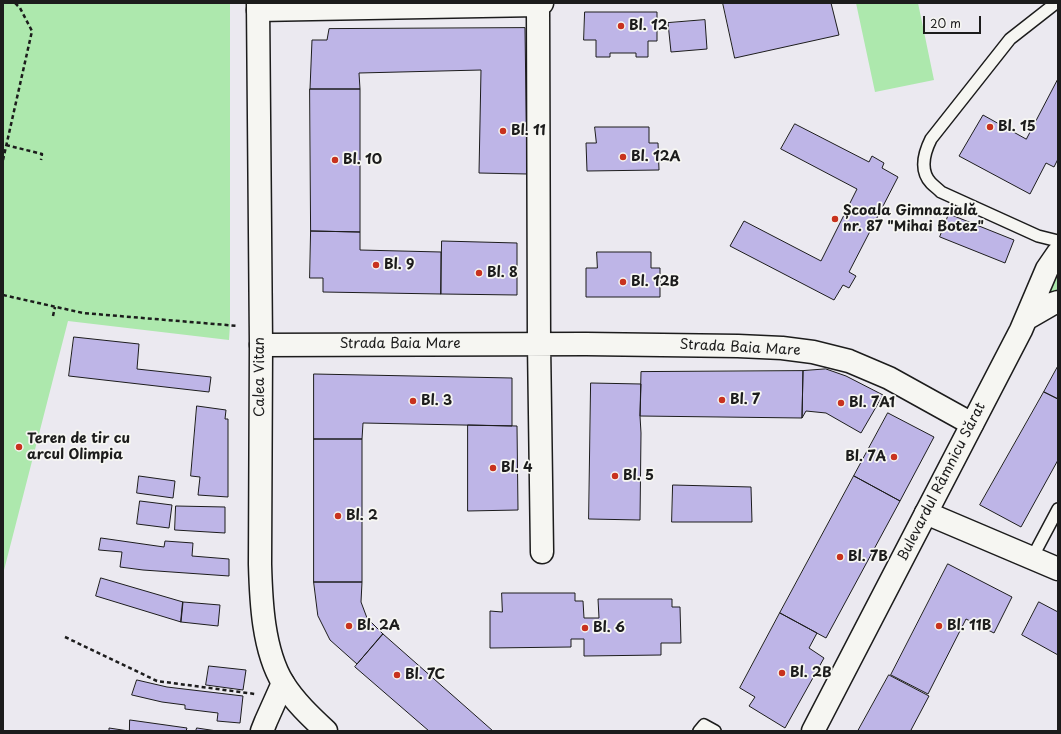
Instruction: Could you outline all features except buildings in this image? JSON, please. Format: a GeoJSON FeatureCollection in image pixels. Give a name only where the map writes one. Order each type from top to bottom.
{"type":"FeatureCollection","features":[{"type":"Feature","properties":{"kind":"street"},"geometry":{"type":"LineString","coordinates":[[258,7],[540,4],[539,343],[542,552]]}},
{"type":"Feature","properties":{"kind":"street","name":"Calea Vitan"},"geometry":{"type":"LineString","coordinates":[[258,7],[261,345],[261,590],[263,613],[268,643],[280,690],[298,702],[326,731]]}},
{"type":"Feature","properties":{"kind":"street","name":"Bulevardul Râmnicu Sărat"},"geometry":{"type":"LineString","coordinates":[[813,731],[1026,319],[1047,269],[1058,253]]}},
{"type":"Feature","properties":{"kind":"street"},"geometry":{"type":"LineString","coordinates":[[1026,319],[1058,302]]}},
{"type":"Feature","properties":{"kind":"street","name":"Strada Baia Mare"},"geometry":{"type":"LineString","coordinates":[[261,345],[539,343],[782,348],[813,352],[849,361],[889,378],[972,424]]}},
{"type":"Feature","properties":{"kind":"street"},"geometry":{"type":"LineString","coordinates":[[926,513],[1058,569]]}},
{"type":"Feature","properties":{"kind":"street"},"geometry":{"type":"LineString","coordinates":[[262,731],[280,690]]}},
{"type":"Feature","properties":{"kind":"lane"},"geometry":{"type":"LineString","coordinates":[[1056,3],[1010,39],[931,139],[924,158],[925,171],[930,181],[941,192],[1038,236],[1058,241]]}},
{"type":"Feature","properties":{"kind":"lane"},"geometry":{"type":"LineString","coordinates":[[1032,558],[1058,509]]}},
{"type":"Feature","properties":{"kind":"lane"},"geometry":{"type":"LineString","coordinates":[[699,731],[704,725],[715,731]]}},
{"type":"Feature","properties":{"kind":"path"},"geometry":{"type":"LineString","coordinates":[[3,160],[32,32],[20,8],[15,3]]}},
{"type":"Feature","properties":{"kind":"path"},"geometry":{"type":"LineString","coordinates":[[6,145],[42,154],[41,160]]}},
{"type":"Feature","properties":{"kind":"path"},"geometry":{"type":"LineString","coordinates":[[3,295],[83,313],[238,326]]}},
{"type":"Feature","properties":{"kind":"path"},"geometry":{"type":"LineString","coordinates":[[53,316],[55,307]]}},
{"type":"Feature","properties":{"kind":"path"},"geometry":{"type":"LineString","coordinates":[[65,637],[157,681],[280,690]]}},
{"type":"Feature","properties":{"kind":"green space"},"geometry":{"type":"Polygon","coordinates":[[[3,3],[230,3],[230,325],[229,340],[68,321],[3,574],[3,3]]]}},
{"type":"Feature","properties":{"kind":"green space"},"geometry":{"type":"Polygon","coordinates":[[[856,3],[918,3],[934,80],[875,92],[856,3]]]}},
{"type":"Feature","properties":{"kind":"green space"},"geometry":{"type":"Polygon","coordinates":[[[1058,269],[1058,289],[1052,292],[1048,289],[1058,269]]]}},
{"type":"Feature","properties":{"kind":"place","name":"Bl. 12"},"geometry":{"type":"Point","coordinates":[621,26]}},
{"type":"Feature","properties":{"kind":"place","name":"Bl. 15"},"geometry":{"type":"Point","coordinates":[990,127]}},
{"type":"Feature","properties":{"kind":"place","name":"Bl. 11"},"geometry":{"type":"Point","coordinates":[503,131]}},
{"type":"Feature","properties":{"kind":"place","name":"Bl. 12A"},"geometry":{"type":"Point","coordinates":[623,157]}},
{"type":"Feature","properties":{"kind":"place","name":"Bl. 10"},"geometry":{"type":"Point","coordinates":[335,160]}},
{"type":"Feature","properties":{"kind":"place","name":"Școala Gimnazială nr. 87 \"Mihai Botez\""},"geometry":{"type":"Point","coordinates":[835,219]}},
{"type":"Feature","properties":{"kind":"place","name":"Bl. 9"},"geometry":{"type":"Point","coordinates":[376,265]}},
{"type":"Feature","properties":{"kind":"place","name":"Bl. 8"},"geometry":{"type":"Point","coordinates":[479,273]}},
{"type":"Feature","properties":{"kind":"place","name":"Bl. 12B"},"geometry":{"type":"Point","coordinates":[623,282]}},
{"type":"Feature","properties":{"kind":"place","name":"Bl. 7"},"geometry":{"type":"Point","coordinates":[722,400]}},
{"type":"Feature","properties":{"kind":"place","name":"Bl. 3"},"geometry":{"type":"Point","coordinates":[413,401]}},
{"type":"Feature","properties":{"kind":"place","name":"Bl. 7A1"},"geometry":{"type":"Point","coordinates":[841,403]}},
{"type":"Feature","properties":{"kind":"place","name":"Teren de tir cu arcul Olimpia"},"geometry":{"type":"Point","coordinates":[19,447]}},
{"type":"Feature","properties":{"kind":"place","name":"Bl. 7A"},"geometry":{"type":"Point","coordinates":[894,457]}},
{"type":"Feature","properties":{"kind":"place","name":"Bl. 4"},"geometry":{"type":"Point","coordinates":[493,468]}},
{"type":"Feature","properties":{"kind":"place","name":"Bl. 5"},"geometry":{"type":"Point","coordinates":[615,476]}},
{"type":"Feature","properties":{"kind":"place","name":"Bl. 2"},"geometry":{"type":"Point","coordinates":[338,516]}},
{"type":"Feature","properties":{"kind":"place","name":"Bl. 7B"},"geometry":{"type":"Point","coordinates":[840,557]}},
{"type":"Feature","properties":{"kind":"place","name":"Bl. 2A"},"geometry":{"type":"Point","coordinates":[349,626]}},
{"type":"Feature","properties":{"kind":"place","name":"Bl. 11B"},"geometry":{"type":"Point","coordinates":[939,626]}},
{"type":"Feature","properties":{"kind":"place","name":"Bl. 6"},"geometry":{"type":"Point","coordinates":[585,628]}},
{"type":"Feature","properties":{"kind":"place","name":"Bl. 2B"},"geometry":{"type":"Point","coordinates":[782,673]}},
{"type":"Feature","properties":{"kind":"place","name":"Bl. 7C"},"geometry":{"type":"Point","coordinates":[397,675]}}]}
